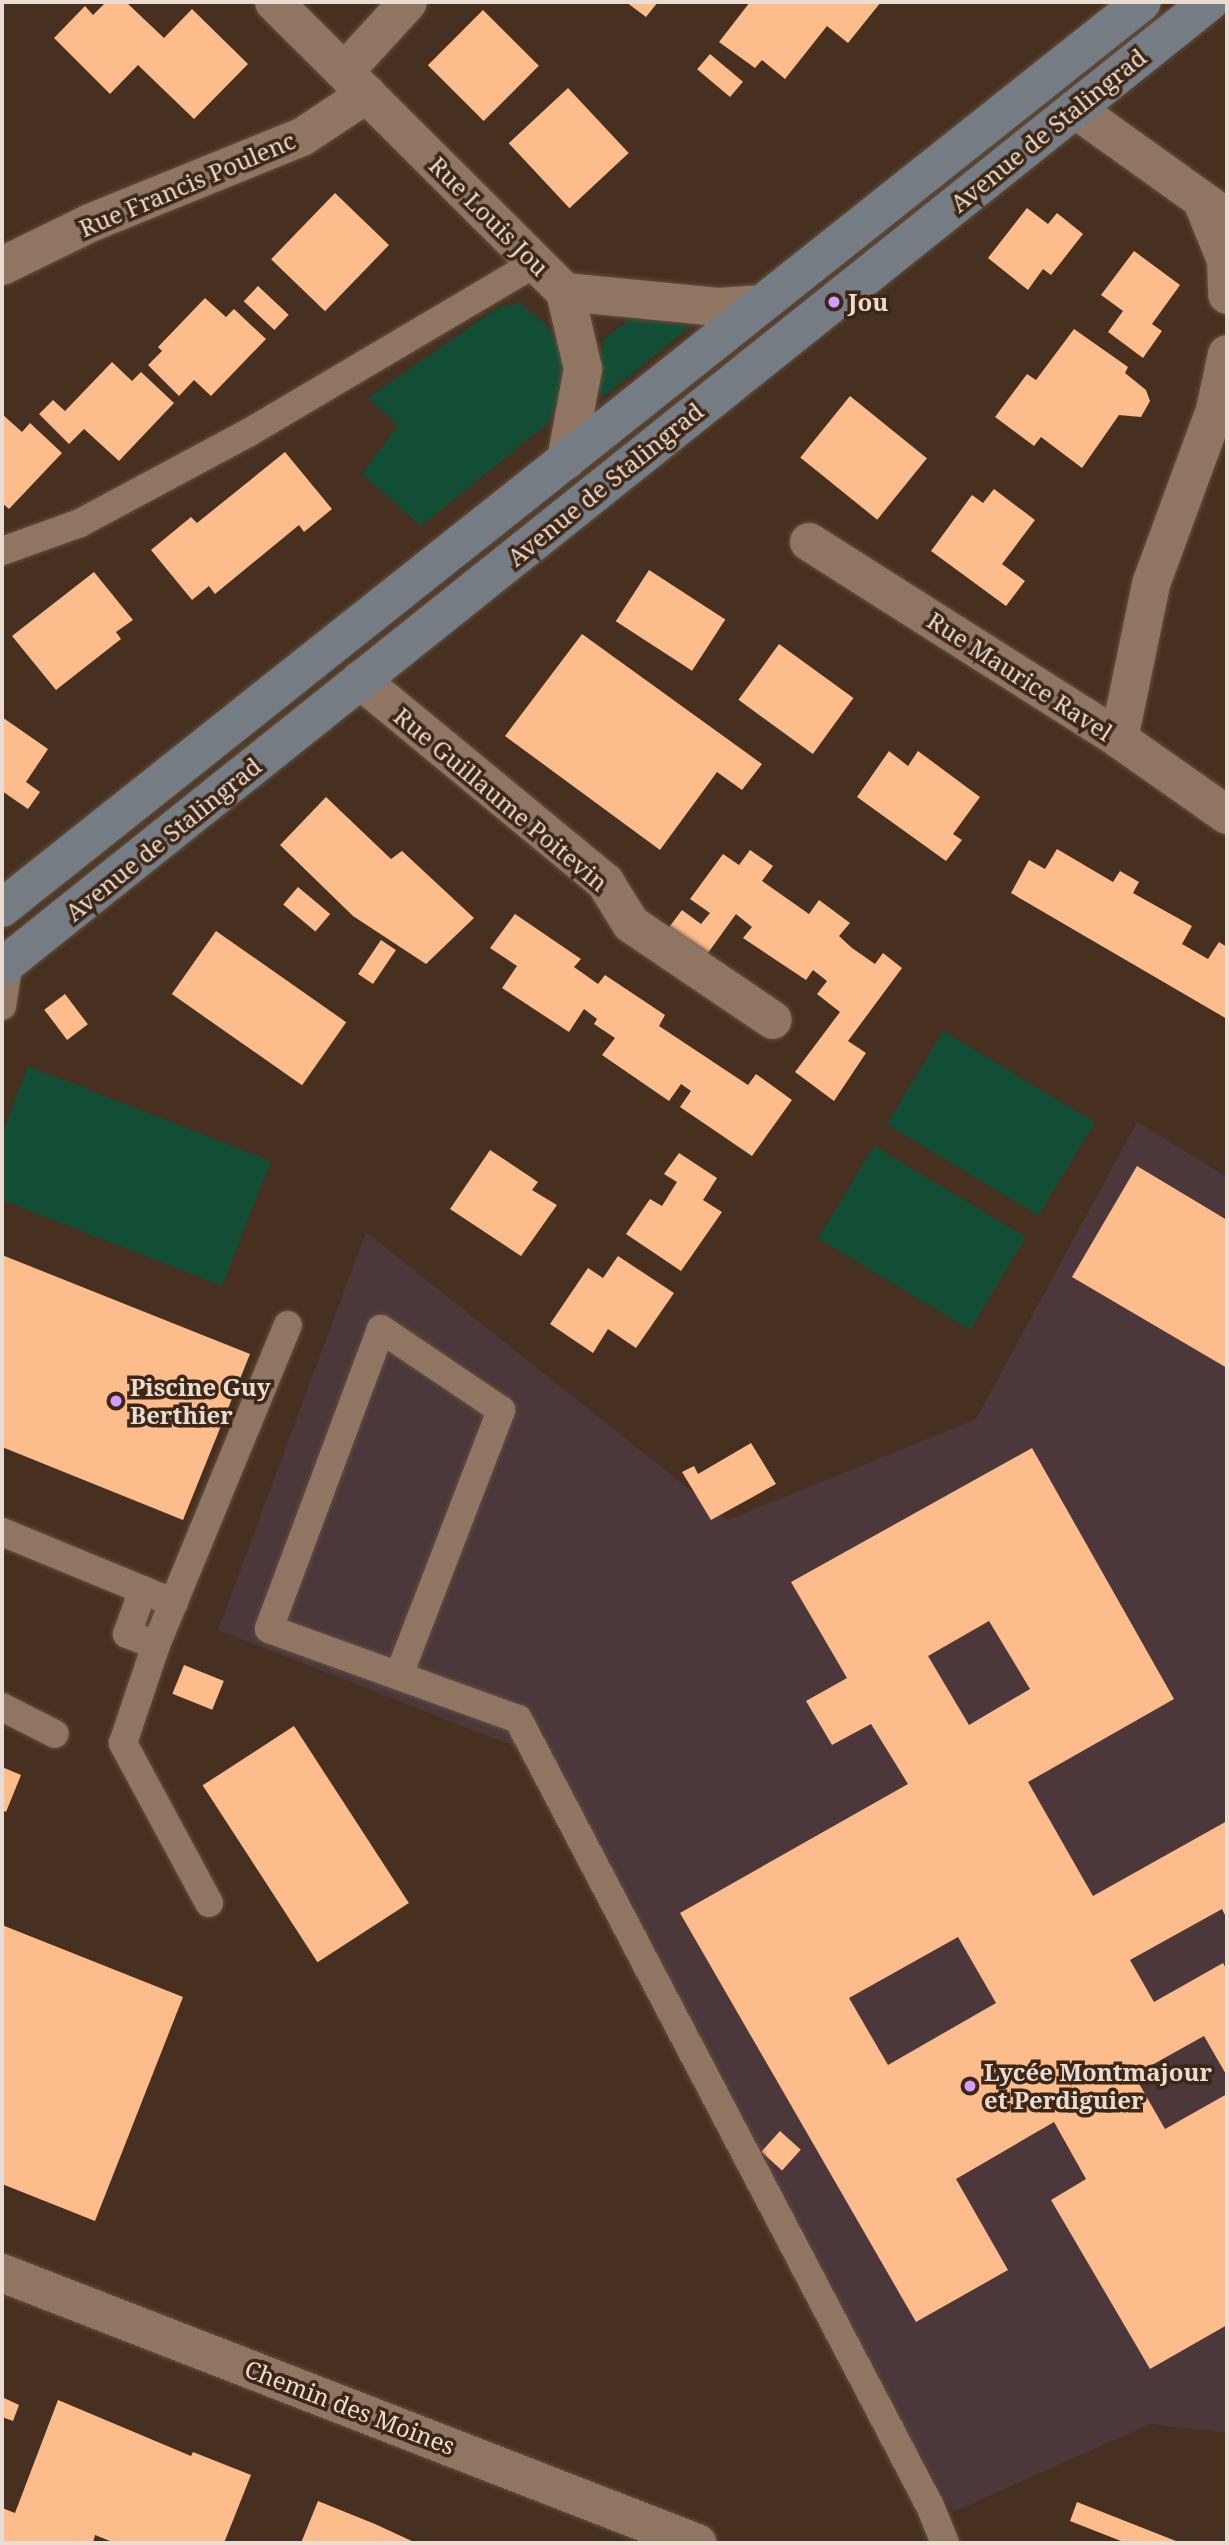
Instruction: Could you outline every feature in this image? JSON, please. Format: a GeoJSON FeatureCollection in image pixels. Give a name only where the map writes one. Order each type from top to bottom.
{"type":"FeatureCollection","features":[{"type":"Feature","properties":{"kind":"main road","name":"Avenue de Stalingrad"},"geometry":{"type":"LineString","coordinates":[[2,908],[1142,2]]}},
{"type":"Feature","properties":{"kind":"main road","name":"Avenue de Stalingrad"},"geometry":{"type":"LineString","coordinates":[[5,964],[1209,2]]}},
{"type":"Feature","properties":{"kind":"main road"},"geometry":{"type":"LineString","coordinates":[[1018,100],[1075,109],[1081,50]]}},
{"type":"Feature","properties":{"kind":"main road"},"geometry":{"type":"LineString","coordinates":[[761,304],[787,337]]}},
{"type":"Feature","properties":{"kind":"main road"},"geometry":{"type":"LineString","coordinates":[[566,460],[595,493]]}},
{"type":"Feature","properties":{"kind":"main road"},"geometry":{"type":"LineString","coordinates":[[298,672],[360,680],[371,615]]}},
{"type":"Feature","properties":{"kind":"street","name":"Rue Louis Jou"},"geometry":{"type":"LineString","coordinates":[[274,2],[565,292],[718,307],[761,304]]}},
{"type":"Feature","properties":{"kind":"street","name":"Rue Francis Poulenc"},"geometry":{"type":"LineString","coordinates":[[2,266],[90,223],[302,136],[356,82],[408,2]]}},
{"type":"Feature","properties":{"kind":"street"},"geometry":{"type":"LineString","coordinates":[[1075,109],[1214,209],[1226,260],[1227,295]]}},
{"type":"Feature","properties":{"kind":"street"},"geometry":{"type":"LineString","coordinates":[[565,292],[583,369],[566,460]]}},
{"type":"Feature","properties":{"kind":"street"},"geometry":{"type":"LineString","coordinates":[[1119,739],[1151,584],[1221,406],[1227,354]]}},
{"type":"Feature","properties":{"kind":"street","name":"Rue Maurice Ravel"},"geometry":{"type":"LineString","coordinates":[[809,542],[1119,739],[1227,816]]}},
{"type":"Feature","properties":{"kind":"street","name":"Rue Guillaume Poitevin"},"geometry":{"type":"LineString","coordinates":[[360,680],[605,882],[631,924],[773,1020]]}},
{"type":"Feature","properties":{"kind":"street","name":"Chemin des Moines"},"geometry":{"type":"LineString","coordinates":[[2,2273],[697,2543]]}},
{"type":"Feature","properties":{"kind":"lane"},"geometry":{"type":"LineString","coordinates":[[2,551],[80,523],[248,433],[536,263]]}},
{"type":"Feature","properties":{"kind":"lane"},"geometry":{"type":"LineString","coordinates":[[2,1006],[5,964]]}},
{"type":"Feature","properties":{"kind":"lane"},"geometry":{"type":"LineString","coordinates":[[209,1903],[123,1743],[156,1645],[288,1325]]}},
{"type":"Feature","properties":{"kind":"lane"},"geometry":{"type":"LineString","coordinates":[[399,1675],[501,1410],[382,1329],[269,1629],[518,1719],[930,2506],[944,2543]]}},
{"type":"Feature","properties":{"kind":"lane"},"geometry":{"type":"LineString","coordinates":[[2,1532],[174,1602]]}},
{"type":"Feature","properties":{"kind":"lane"},"geometry":{"type":"LineString","coordinates":[[144,1590],[127,1634],[156,1645]]}},
{"type":"Feature","properties":{"kind":"lane"},"geometry":{"type":"LineString","coordinates":[[2,1707],[55,1734]]}},
{"type":"Feature","properties":{"kind":"shaded area","name":"Lycée Montmajour et Perdiguier"},"geometry":{"type":"Polygon","coordinates":[[[1137,1122],[1227,1177],[1227,2433],[1150,2424],[953,2512],[521,1749],[218,1630],[366,1232],[728,1520],[976,1419],[1137,1122]]]}},
{"type":"Feature","properties":{"kind":"green space"},"geometry":{"type":"Polygon","coordinates":[[[519,303],[547,325],[561,352],[562,389],[549,422],[421,526],[362,474],[398,425],[368,398],[497,308],[519,303]]]}},
{"type":"Feature","properties":{"kind":"green space"},"geometry":{"type":"Polygon","coordinates":[[[630,319],[691,326],[603,397],[597,390],[603,340],[630,319]]]}},
{"type":"Feature","properties":{"kind":"green space"},"geometry":{"type":"Polygon","coordinates":[[[943,1031],[1095,1122],[1039,1216],[887,1124],[943,1031]]]}},
{"type":"Feature","properties":{"kind":"green space"},"geometry":{"type":"Polygon","coordinates":[[[28,1066],[271,1161],[222,1286],[2,1200],[2,1134],[28,1066]]]}},
{"type":"Feature","properties":{"kind":"green space"},"geometry":{"type":"Polygon","coordinates":[[[874,1146],[1026,1237],[970,1330],[818,1239],[874,1146]]]}},
{"type":"Feature","properties":{"kind":"building"},"geometry":{"type":"Polygon","coordinates":[[[106,2],[126,2],[164,38],[192,9],[248,64],[194,119],[138,65],[110,94],[54,38],[85,6],[93,15],[106,2]]]}},
{"type":"Feature","properties":{"kind":"building"},"geometry":{"type":"Polygon","coordinates":[[[626,2],[658,2],[646,17],[626,2]]]}},
{"type":"Feature","properties":{"kind":"building"},"geometry":{"type":"Polygon","coordinates":[[[750,2],[881,2],[848,43],[827,26],[785,79],[762,60],[755,68],[719,42],[750,2]]]}},
{"type":"Feature","properties":{"kind":"building"},"geometry":{"type":"Polygon","coordinates":[[[483,10],[539,66],[484,121],[428,65],[483,10]]]}},
{"type":"Feature","properties":{"kind":"building"},"geometry":{"type":"Polygon","coordinates":[[[710,54],[743,82],[730,97],[697,69],[710,54]]]}},
{"type":"Feature","properties":{"kind":"building"},"geometry":{"type":"Polygon","coordinates":[[[568,88],[629,153],[569,208],[509,143],[568,88]]]}},
{"type":"Feature","properties":{"kind":"building"},"geometry":{"type":"Polygon","coordinates":[[[335,193],[389,245],[325,311],[271,259],[335,193]]]}},
{"type":"Feature","properties":{"kind":"building"},"geometry":{"type":"Polygon","coordinates":[[[1027,208],[1048,224],[1057,213],[1083,234],[1051,275],[1043,269],[1028,290],[988,258],[1027,208]]]}},
{"type":"Feature","properties":{"kind":"building"},"geometry":{"type":"Polygon","coordinates":[[[1134,251],[1180,285],[1152,324],[1162,331],[1143,358],[1108,332],[1123,311],[1101,295],[1134,251]]]}},
{"type":"Feature","properties":{"kind":"building"},"geometry":{"type":"Polygon","coordinates":[[[258,286],[289,315],[274,330],[244,301],[258,286]]]}},
{"type":"Feature","properties":{"kind":"building"},"geometry":{"type":"Polygon","coordinates":[[[205,298],[226,317],[234,309],[266,339],[211,396],[194,380],[179,396],[148,365],[162,351],[158,347],[205,298]]]}},
{"type":"Feature","properties":{"kind":"building"},"geometry":{"type":"Polygon","coordinates":[[[1074,329],[1128,367],[1125,373],[1146,390],[1150,401],[1141,417],[1119,415],[1082,468],[1041,437],[1034,446],[995,417],[1027,374],[1036,380],[1074,329]]]}},
{"type":"Feature","properties":{"kind":"building"},"geometry":{"type":"Polygon","coordinates":[[[112,362],[132,381],[141,372],[174,403],[119,461],[84,429],[69,444],[39,414],[53,400],[65,411],[112,362]]]}},
{"type":"Feature","properties":{"kind":"building"},"geometry":{"type":"Polygon","coordinates":[[[850,396],[927,458],[877,520],[800,457],[850,396]]]}},
{"type":"Feature","properties":{"kind":"building"},"geometry":{"type":"Polygon","coordinates":[[[2,414],[22,432],[30,423],[62,453],[9,509],[2,503],[2,414]]]}},
{"type":"Feature","properties":{"kind":"building"},"geometry":{"type":"Polygon","coordinates":[[[285,452],[332,509],[304,532],[299,525],[215,594],[209,586],[192,600],[151,550],[191,517],[197,523],[285,452]]]}},
{"type":"Feature","properties":{"kind":"building"},"geometry":{"type":"Polygon","coordinates":[[[994,489],[1035,520],[1002,564],[1025,581],[1006,606],[931,551],[972,495],[983,503],[994,489]]]}},
{"type":"Feature","properties":{"kind":"building"},"geometry":{"type":"Polygon","coordinates":[[[649,570],[725,620],[692,671],[616,621],[649,570]]]}},
{"type":"Feature","properties":{"kind":"building"},"geometry":{"type":"Polygon","coordinates":[[[94,572],[133,620],[116,632],[121,639],[56,690],[12,636],[94,572]]]}},
{"type":"Feature","properties":{"kind":"building"},"geometry":{"type":"Polygon","coordinates":[[[582,634],[762,764],[742,790],[717,772],[660,850],[505,736],[582,634]]]}},
{"type":"Feature","properties":{"kind":"building"},"geometry":{"type":"Polygon","coordinates":[[[779,644],[853,698],[813,754],[738,700],[779,644]]]}},
{"type":"Feature","properties":{"kind":"building"},"geometry":{"type":"Polygon","coordinates":[[[2,717],[48,749],[26,782],[40,792],[28,809],[2,791],[2,717]]]}},
{"type":"Feature","properties":{"kind":"building"},"geometry":{"type":"Polygon","coordinates":[[[889,751],[908,766],[918,751],[980,797],[953,834],[962,840],[946,861],[857,797],[889,751]]]}},
{"type":"Feature","properties":{"kind":"building"},"geometry":{"type":"Polygon","coordinates":[[[326,797],[391,859],[402,851],[474,918],[426,964],[353,916],[280,845],[326,797]]]}},
{"type":"Feature","properties":{"kind":"building"},"geometry":{"type":"Polygon","coordinates":[[[1057,849],[1113,882],[1120,871],[1139,882],[1133,893],[1192,926],[1182,944],[1208,959],[1219,942],[1227,947],[1227,1019],[1011,893],[1029,860],[1045,869],[1057,849]]]}},
{"type":"Feature","properties":{"kind":"building"},"geometry":{"type":"Polygon","coordinates":[[[750,850],[773,866],[762,881],[809,914],[819,900],[850,923],[839,936],[852,948],[875,964],[883,953],[902,968],[848,1041],[866,1053],[834,1101],[795,1072],[840,1012],[817,994],[827,981],[813,970],[806,980],[743,938],[752,927],[736,914],[705,957],[667,930],[682,910],[701,924],[710,913],[690,899],[723,854],[739,865],[750,850]]]}},
{"type":"Feature","properties":{"kind":"building"},"geometry":{"type":"Polygon","coordinates":[[[298,887],[330,914],[315,932],[283,905],[298,887]]]}},
{"type":"Feature","properties":{"kind":"building"},"geometry":{"type":"Polygon","coordinates":[[[515,914],[581,959],[574,967],[598,984],[605,975],[665,1015],[659,1026],[748,1085],[756,1074],[792,1100],[752,1156],[680,1107],[691,1091],[681,1084],[669,1101],[602,1055],[615,1038],[594,1024],[597,1019],[584,1009],[569,1032],[502,988],[517,966],[490,948],[515,914]]]}},
{"type":"Feature","properties":{"kind":"building"},"geometry":{"type":"Polygon","coordinates":[[[216,931],[346,1022],[302,1085],[172,994],[216,931]]]}},
{"type":"Feature","properties":{"kind":"building"},"geometry":{"type":"Polygon","coordinates":[[[381,940],[396,950],[373,984],[358,974],[381,940]]]}},
{"type":"Feature","properties":{"kind":"building"},"geometry":{"type":"Polygon","coordinates":[[[65,994],[88,1024],[67,1040],[44,1010],[65,994]]]}},
{"type":"Feature","properties":{"kind":"building"},"geometry":{"type":"Polygon","coordinates":[[[490,1150],[538,1182],[532,1190],[557,1205],[521,1256],[450,1209],[490,1150]]]}},
{"type":"Feature","properties":{"kind":"building"},"geometry":{"type":"Polygon","coordinates":[[[679,1153],[717,1178],[703,1200],[722,1212],[681,1271],[626,1234],[650,1199],[662,1206],[677,1182],[664,1174],[679,1153]]]}},
{"type":"Feature","properties":{"kind":"building"},"geometry":{"type":"Polygon","coordinates":[[[1137,1166],[1227,1220],[1227,1368],[1072,1277],[1137,1166]]]}},
{"type":"Feature","properties":{"kind":"building","name":"Piscine Guy Berthier"},"geometry":{"type":"Polygon","coordinates":[[[2,1255],[250,1354],[183,1520],[2,1447],[2,1255]]]}},
{"type":"Feature","properties":{"kind":"building"},"geometry":{"type":"Polygon","coordinates":[[[618,1256],[674,1293],[636,1348],[608,1329],[593,1353],[550,1324],[588,1268],[603,1278],[618,1256]]]}},
{"type":"Feature","properties":{"kind":"building"},"geometry":{"type":"Polygon","coordinates":[[[751,1443],[776,1484],[711,1520],[682,1472],[694,1466],[698,1474],[751,1443]]]}},
{"type":"Feature","properties":{"kind":"building"},"geometry":{"type":"Polygon","coordinates":[[[1032,1448],[1174,1699],[1028,1782],[1093,1896],[1227,1821],[1227,1919],[1222,1909],[1130,1960],[1154,2002],[1223,1963],[1227,1970],[1227,2076],[1204,2036],[1134,2075],[1165,2129],[1227,2094],[1227,2325],[1150,2369],[1051,2200],[1086,2179],[1054,2122],[956,2179],[1008,2270],[916,2322],[680,1913],[908,1784],[871,1724],[832,1745],[806,1701],[847,1678],[791,1582],[1032,1448]],[[989,1621],[928,1656],[969,1725],[1030,1689],[989,1621]],[[958,1937],[849,1998],[888,2065],[996,2003],[958,1937]]]}},
{"type":"Feature","properties":{"kind":"building"},"geometry":{"type":"Polygon","coordinates":[[[184,1665],[224,1681],[212,1710],[172,1694],[184,1665]]]}},
{"type":"Feature","properties":{"kind":"building"},"geometry":{"type":"Polygon","coordinates":[[[294,1726],[409,1903],[318,1962],[203,1785],[294,1726]]]}},
{"type":"Feature","properties":{"kind":"building"},"geometry":{"type":"Polygon","coordinates":[[[2,1767],[21,1775],[6,1812],[2,1810],[2,1767]]]}},
{"type":"Feature","properties":{"kind":"building"},"geometry":{"type":"Polygon","coordinates":[[[2,1925],[183,1997],[95,2221],[2,2184],[2,1925]]]}},
{"type":"Feature","properties":{"kind":"building"},"geometry":{"type":"Polygon","coordinates":[[[780,2131],[801,2150],[782,2171],[761,2152],[780,2131]]]}},
{"type":"Feature","properties":{"kind":"building"},"geometry":{"type":"Polygon","coordinates":[[[2,2397],[19,2405],[13,2421],[2,2417],[2,2397]]]}},
{"type":"Feature","properties":{"kind":"building"},"geometry":{"type":"Polygon","coordinates":[[[58,2400],[191,2456],[193,2452],[251,2475],[224,2543],[115,2543],[95,2535],[93,2543],[2,2543],[2,2508],[15,2513],[58,2400]]]}},
{"type":"Feature","properties":{"kind":"building"},"geometry":{"type":"Polygon","coordinates":[[[318,2501],[375,2524],[416,2543],[301,2543],[318,2501]]]}},
{"type":"Feature","properties":{"kind":"building"},"geometry":{"type":"Polygon","coordinates":[[[1077,2502],[1181,2543],[1126,2543],[1070,2521],[1077,2502]]]}},
{"type":"Feature","properties":{"kind":"place","name":"Jou"},"geometry":{"type":"Point","coordinates":[834,302]}},
{"type":"Feature","properties":{"kind":"place","name":"Piscine Guy Berthier"},"geometry":{"type":"Point","coordinates":[116,1401]}},
{"type":"Feature","properties":{"kind":"place","name":"Lycée Montmajour et Perdiguier"},"geometry":{"type":"Point","coordinates":[970,2086]}}]}
